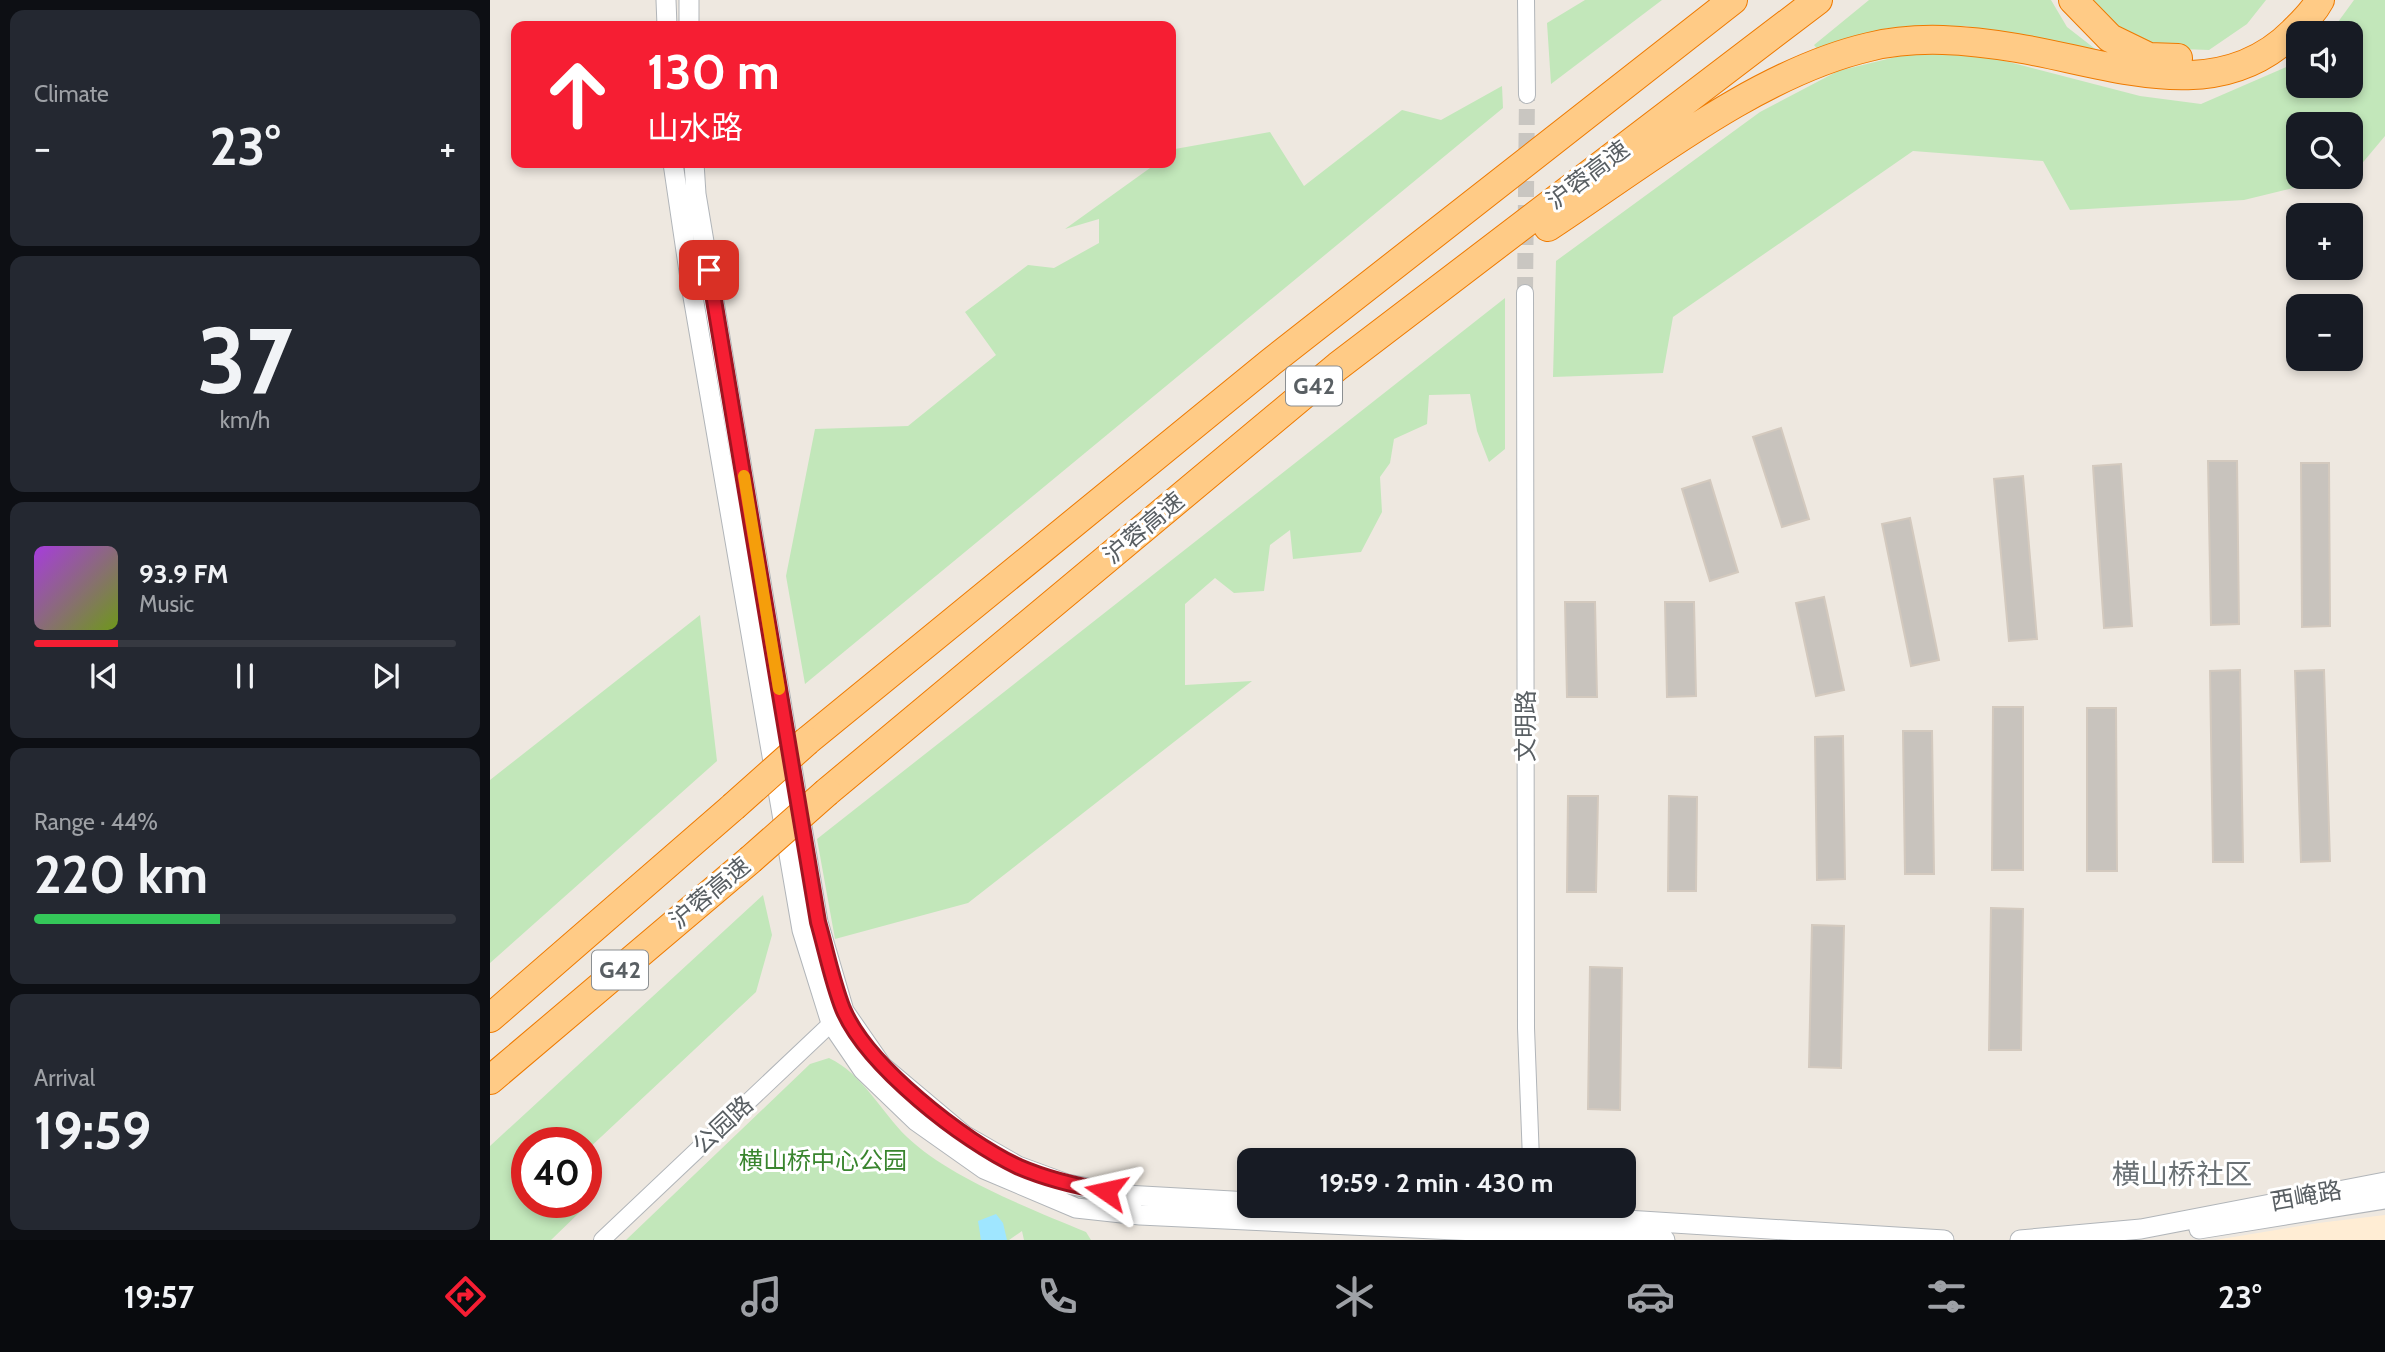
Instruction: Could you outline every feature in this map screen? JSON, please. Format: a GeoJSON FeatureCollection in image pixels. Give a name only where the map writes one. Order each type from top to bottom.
{"type":"FeatureCollection","features":[{"type":"Feature","properties":{"kind":"highway","name":"沪蓉高速"},"geometry":{"type":"LineString","coordinates":[[490,1080],[827,792],[1338,366],[1818,0]]}},
{"type":"Feature","properties":{"kind":"highway"},"geometry":{"type":"LineString","coordinates":[[2073,0],[2110,38],[2149,57],[2194,59],[2232,54],[2267,35],[2301,0]]}},
{"type":"Feature","properties":{"kind":"highway"},"geometry":{"type":"LineString","coordinates":[[1338,366],[1717,116],[1774,83],[1822,62],[1870,46],[1918,40],[1969,41],[2119,70],[2194,76],[2237,70],[2277,48],[2313,13],[2320,0]]}},
{"type":"Feature","properties":{"kind":"highway","name":"沪蓉高速"},"geometry":{"type":"LineString","coordinates":[[490,1018],[807,741],[1271,362],[1493,191],[1728,3]]}},
{"type":"Feature","properties":{"kind":"street"},"geometry":{"type":"LineString","coordinates":[[666,0],[667,21]]}},
{"type":"Feature","properties":{"kind":"street"},"geometry":{"type":"LineString","coordinates":[[689,0],[689,21]]}},
{"type":"Feature","properties":{"kind":"street"},"geometry":{"type":"LineString","coordinates":[[1526,0],[1527,95]]}},
{"type":"Feature","properties":{"kind":"street"},"geometry":{"type":"LineString","coordinates":[[674,168],[691,285],[802,930],[863,1070],[916,1121],[984,1169],[1076,1208],[1152,1215],[1533,1224],[1578,1217],[1944,1240]]}},
{"type":"Feature","properties":{"kind":"street"},"geometry":{"type":"LineString","coordinates":[[694,168],[696,194],[818,922],[838,1017],[882,1066],[964,1135],[1018,1166],[1067,1184],[1125,1195],[1237,1201]]}},
{"type":"Feature","properties":{"kind":"street","name":"文明路"},"geometry":{"type":"LineString","coordinates":[[1525,293],[1526,1028],[1531,1148]]}},
{"type":"Feature","properties":{"kind":"street","name":"公园路"},"geometry":{"type":"LineString","coordinates":[[602,1240],[838,1017]]}},
{"type":"Feature","properties":{"kind":"street","name":"西崦路"},"geometry":{"type":"LineString","coordinates":[[2020,1240],[2141,1229],[2385,1182]]}},
{"type":"Feature","properties":{"kind":"street","name":"西崦路"},"geometry":{"type":"LineString","coordinates":[[2136,1240],[2385,1199]]}},
{"type":"Feature","properties":{"kind":"street"},"geometry":{"type":"LineString","coordinates":[[1463,1218],[1665,1240]]}},
{"type":"Feature","properties":{"kind":"shaded area"},"geometry":{"type":"Polygon","coordinates":[[[2385,1215],[2385,1240],[2215,1240],[2318,1223],[2385,1215]]]}},
{"type":"Feature","properties":{"kind":"green space"},"geometry":{"type":"Polygon","coordinates":[[[1585,0],[1662,0],[1551,84],[1547,23],[1585,0]]]}},
{"type":"Feature","properties":{"kind":"green space"},"geometry":{"type":"Polygon","coordinates":[[[1869,0],[2051,0],[2067,27],[2103,55],[1966,26],[1888,28],[1818,50],[1814,45],[1869,0]]]}},
{"type":"Feature","properties":{"kind":"green space"},"geometry":{"type":"Polygon","coordinates":[[[2085,0],[2266,0],[2247,24],[2209,50],[2155,48],[2114,28],[2085,0]]]}},
{"type":"Feature","properties":{"kind":"green space"},"geometry":{"type":"Polygon","coordinates":[[[2354,0],[2385,0],[2385,136],[2363,162],[2363,112],[2286,112],[2286,189],[2289,189],[2244,200],[2070,210],[2043,161],[1913,151],[1673,317],[1663,373],[1553,377],[1556,261],[1760,112],[1838,71],[1908,54],[1943,51],[1986,56],[2140,96],[2201,104],[2286,67],[2286,98],[2363,98],[2363,21],[2339,21],[2354,0]]]}},
{"type":"Feature","properties":{"kind":"green space"},"geometry":{"type":"Polygon","coordinates":[[[1502,86],[1503,108],[805,684],[786,576],[815,429],[908,426],[996,355],[965,312],[1028,265],[1054,268],[1099,243],[1099,219],[1065,229],[1150,168],[1176,168],[1176,149],[1270,132],[1304,186],[1402,110],[1441,120],[1502,86]]]}},
{"type":"Feature","properties":{"kind":"green space"},"geometry":{"type":"Polygon","coordinates":[[[1505,298],[1505,449],[1489,462],[1477,431],[1470,394],[1429,395],[1427,424],[1394,439],[1390,463],[1380,477],[1382,512],[1361,552],[1293,559],[1290,530],[1270,545],[1264,591],[1234,593],[1215,578],[1185,604],[1185,685],[1252,681],[968,903],[835,939],[817,839],[1505,298]]]}},
{"type":"Feature","properties":{"kind":"green space"},"geometry":{"type":"Polygon","coordinates":[[[700,615],[717,761],[490,963],[490,780],[700,615]]]}},
{"type":"Feature","properties":{"kind":"green space"},"geometry":{"type":"Polygon","coordinates":[[[763,895],[772,935],[756,992],[602,1136],[602,1127],[511,1127],[511,1218],[574,1218],[551,1240],[490,1240],[490,1146],[763,895]]]}},
{"type":"Feature","properties":{"kind":"green space","name":"横山桥中心公园"},"geometry":{"type":"Polygon","coordinates":[[[829,1058],[852,1074],[907,1137],[945,1166],[992,1191],[1086,1232],[1091,1240],[1024,1240],[1022,1231],[1009,1240],[626,1240],[810,1064],[829,1058]]]}},
{"type":"Feature","properties":{"kind":"water"},"geometry":{"type":"Polygon","coordinates":[[[996,1214],[1003,1223],[1007,1240],[981,1240],[978,1221],[996,1214]]]}},
{"type":"Feature","properties":{"kind":"building"},"geometry":{"type":"Polygon","coordinates":[[[1781,428],[1809,519],[1782,527],[1753,437],[1781,428]]]}},
{"type":"Feature","properties":{"kind":"building"},"geometry":{"type":"Polygon","coordinates":[[[2208,461],[2237,461],[2239,624],[2211,625],[2208,461]]]}},
{"type":"Feature","properties":{"kind":"building"},"geometry":{"type":"Polygon","coordinates":[[[2301,463],[2329,463],[2330,626],[2302,627],[2301,463]]]}},
{"type":"Feature","properties":{"kind":"building"},"geometry":{"type":"Polygon","coordinates":[[[2121,464],[2132,626],[2104,628],[2093,466],[2121,464]]]}},
{"type":"Feature","properties":{"kind":"building"},"geometry":{"type":"Polygon","coordinates":[[[2023,476],[2037,639],[2009,641],[1994,479],[2023,476]]]}},
{"type":"Feature","properties":{"kind":"building"},"geometry":{"type":"Polygon","coordinates":[[[1710,480],[1738,572],[1710,581],[1682,489],[1710,480]]]}},
{"type":"Feature","properties":{"kind":"building"},"geometry":{"type":"Polygon","coordinates":[[[1910,518],[1939,660],[1911,666],[1882,524],[1910,518]]]}},
{"type":"Feature","properties":{"kind":"building"},"geometry":{"type":"Polygon","coordinates":[[[1824,597],[1844,690],[1816,696],[1796,603],[1824,597]]]}},
{"type":"Feature","properties":{"kind":"building"},"geometry":{"type":"Polygon","coordinates":[[[1565,602],[1595,602],[1597,697],[1567,697],[1565,602]]]}},
{"type":"Feature","properties":{"kind":"building"},"geometry":{"type":"Polygon","coordinates":[[[1665,602],[1694,602],[1696,696],[1667,697],[1665,602]]]}},
{"type":"Feature","properties":{"kind":"building"},"geometry":{"type":"Polygon","coordinates":[[[2240,670],[2243,862],[2213,862],[2210,671],[2240,670]]]}},
{"type":"Feature","properties":{"kind":"building"},"geometry":{"type":"Polygon","coordinates":[[[2324,670],[2330,861],[2301,862],[2295,671],[2324,670]]]}},
{"type":"Feature","properties":{"kind":"building"},"geometry":{"type":"Polygon","coordinates":[[[1993,707],[2023,707],[2023,870],[1992,870],[1993,707]]]}},
{"type":"Feature","properties":{"kind":"building"},"geometry":{"type":"Polygon","coordinates":[[[2087,708],[2116,708],[2117,871],[2087,871],[2087,708]]]}},
{"type":"Feature","properties":{"kind":"building"},"geometry":{"type":"Polygon","coordinates":[[[1903,731],[1932,731],[1934,874],[1905,874],[1903,731]]]}},
{"type":"Feature","properties":{"kind":"building"},"geometry":{"type":"Polygon","coordinates":[[[1843,736],[1845,879],[1817,880],[1815,737],[1843,736]]]}},
{"type":"Feature","properties":{"kind":"building"},"geometry":{"type":"Polygon","coordinates":[[[1568,796],[1598,796],[1596,892],[1567,892],[1568,796]]]}},
{"type":"Feature","properties":{"kind":"building"},"geometry":{"type":"Polygon","coordinates":[[[1669,796],[1697,797],[1696,891],[1668,891],[1669,796]]]}},
{"type":"Feature","properties":{"kind":"building"},"geometry":{"type":"Polygon","coordinates":[[[1991,908],[2023,909],[2021,1050],[1989,1050],[1991,908]]]}},
{"type":"Feature","properties":{"kind":"building"},"geometry":{"type":"Polygon","coordinates":[[[1812,925],[1844,926],[1841,1068],[1809,1067],[1812,925]]]}},
{"type":"Feature","properties":{"kind":"building"},"geometry":{"type":"Polygon","coordinates":[[[1590,967],[1622,968],[1620,1110],[1588,1109],[1590,967]]]}},
{"type":"Feature","properties":{"kind":"tunnel"},"geometry":{"type":"LineString","coordinates":[[1525,293],[1527,95]]}},
{"type":"Feature","properties":{"kind":"slow traffic"},"geometry":{"type":"LineString","coordinates":[[744,476],[779,689]]}},
{"type":"Feature","properties":{"kind":"district","name":"横山桥社区"},"geometry":{"type":"Point","coordinates":[2182,1174]}},
{"type":"Feature","properties":{"kind":"route"},"geometry":{"type":"LineString","coordinates":[[709,270],[818,922],[844,1011],[882,1066],[964,1135],[1018,1166],[1067,1184],[1106,1191]]}}]}
